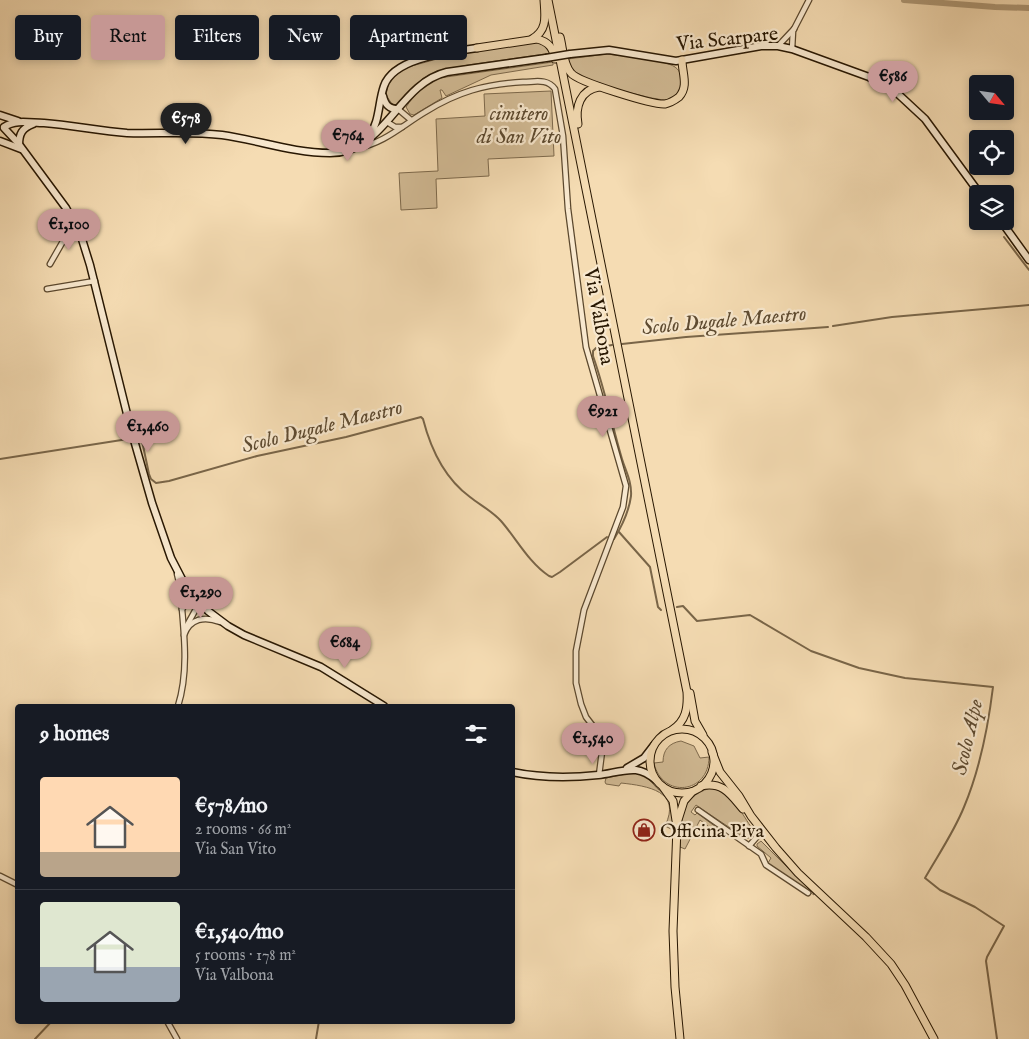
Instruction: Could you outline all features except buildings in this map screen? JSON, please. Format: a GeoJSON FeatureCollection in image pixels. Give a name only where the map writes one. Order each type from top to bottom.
{"type":"FeatureCollection","features":[{"type":"Feature","properties":{"kind":"main road"},"geometry":{"type":"LineString","coordinates":[[530,39],[538,34],[544,26],[547,0]]}},
{"type":"Feature","properties":{"kind":"main road"},"geometry":{"type":"LineString","coordinates":[[547,0],[570,72],[581,80],[602,88],[657,103],[670,102],[679,96],[684,88],[682,60]]}},
{"type":"Feature","properties":{"kind":"main road"},"geometry":{"type":"LineString","coordinates":[[547,0],[688,698],[687,709],[682,722],[662,736],[654,745],[650,762],[656,780],[673,802],[677,827],[673,931],[675,987],[680,1039]]}},
{"type":"Feature","properties":{"kind":"main road"},"geometry":{"type":"LineString","coordinates":[[477,48],[530,39],[544,41],[552,49],[573,122]]}},
{"type":"Feature","properties":{"kind":"main road"},"geometry":{"type":"LineString","coordinates":[[581,164],[577,106],[586,93],[596,87],[602,88]]}},
{"type":"Feature","properties":{"kind":"main road"},"geometry":{"type":"LineString","coordinates":[[685,679],[696,721],[712,752],[718,769],[742,800],[762,832],[792,866],[866,936],[884,956],[905,986],[934,1039]]}},
{"type":"Feature","properties":{"kind":"main road"},"geometry":{"type":"LineString","coordinates":[[672,730],[681,728],[690,730],[706,740]]}},
{"type":"Feature","properties":{"kind":"main road"},"geometry":{"type":"LineString","coordinates":[[677,827],[684,802],[707,780],[712,771],[714,762],[712,752]]}},
{"type":"Feature","properties":{"kind":"main road"},"geometry":{"type":"LineString","coordinates":[[663,787],[678,792],[714,785],[724,788],[751,816]]}},
{"type":"Feature","properties":{"kind":"street"},"geometry":{"type":"LineString","coordinates":[[778,46],[794,28],[809,0]]}},
{"type":"Feature","properties":{"kind":"street"},"geometry":{"type":"LineString","coordinates":[[792,49],[794,28]]}},
{"type":"Feature","properties":{"kind":"street","name":"Via Scarpare"},"geometry":{"type":"LineString","coordinates":[[24,122],[124,133],[221,135],[324,153],[343,152],[366,143],[422,83],[440,74],[570,54],[609,50],[668,60],[682,60],[754,47],[778,46],[792,49],[869,77],[897,93],[925,119],[973,185]]}},
{"type":"Feature","properties":{"kind":"street"},"geometry":{"type":"LineString","coordinates":[[366,143],[376,123],[384,87],[389,76],[401,67],[434,56],[477,48]]}},
{"type":"Feature","properties":{"kind":"street","name":"Via Valbona"},"geometry":{"type":"LineString","coordinates":[[356,148],[377,142],[452,97],[478,88],[545,81],[552,85],[556,92],[563,136],[569,216],[586,347],[626,486],[623,507],[584,610],[576,651],[576,683],[581,704],[586,717],[599,734],[603,744],[599,775]]}},
{"type":"Feature","properties":{"kind":"street"},"geometry":{"type":"LineString","coordinates":[[382,95],[387,105],[392,109],[398,109],[411,120]]}},
{"type":"Feature","properties":{"kind":"street"},"geometry":{"type":"LineString","coordinates":[[382,95],[382,112],[387,122],[395,127],[403,126]]}},
{"type":"Feature","properties":{"kind":"street"},"geometry":{"type":"LineString","coordinates":[[0,115],[24,122]]}},
{"type":"Feature","properties":{"kind":"street"},"geometry":{"type":"LineString","coordinates":[[0,115],[4,127],[60,200],[74,222],[85,246],[135,446],[161,533],[180,586],[184,637],[184,684],[179,704]]}},
{"type":"Feature","properties":{"kind":"street"},"geometry":{"type":"LineString","coordinates":[[0,135],[4,127],[13,123],[24,122]]}},
{"type":"Feature","properties":{"kind":"street"},"geometry":{"type":"LineString","coordinates":[[21,148],[19,138],[22,131],[36,123]]}},
{"type":"Feature","properties":{"kind":"street"},"geometry":{"type":"LineString","coordinates":[[0,141],[21,148]]}},
{"type":"Feature","properties":{"kind":"street"},"geometry":{"type":"LineString","coordinates":[[50,264],[74,222]]}},
{"type":"Feature","properties":{"kind":"street"},"geometry":{"type":"LineString","coordinates":[[1007,230],[1029,260]]}},
{"type":"Feature","properties":{"kind":"street"},"geometry":{"type":"LineString","coordinates":[[47,289],[94,281]]}},
{"type":"Feature","properties":{"kind":"street"},"geometry":{"type":"LineString","coordinates":[[175,568],[186,587],[214,616],[226,625]]}},
{"type":"Feature","properties":{"kind":"street"},"geometry":{"type":"LineString","coordinates":[[182,613],[186,603],[198,600]]}},
{"type":"Feature","properties":{"kind":"street"},"geometry":{"type":"LineString","coordinates":[[184,637],[186,626],[196,609],[198,600]]}},
{"type":"Feature","properties":{"kind":"street"},"geometry":{"type":"LineString","coordinates":[[184,637],[191,624],[200,619],[213,619],[244,635],[321,668],[381,704]]}},
{"type":"Feature","properties":{"kind":"street"},"geometry":{"type":"LineString","coordinates":[[623,770],[644,758],[654,745]]}},
{"type":"Feature","properties":{"kind":"street"},"geometry":{"type":"LineString","coordinates":[[515,772],[550,777],[599,775],[623,770],[642,771],[656,780]]}},
{"type":"Feature","properties":{"kind":"street"},"geometry":{"type":"LineString","coordinates":[[698,810],[762,856],[766,866],[808,894]]}},
{"type":"Feature","properties":{"kind":"street"},"geometry":{"type":"LineString","coordinates":[[749,846],[762,832]]}},
{"type":"Feature","properties":{"kind":"street"},"geometry":{"type":"LineString","coordinates":[[0,876],[15,884]]}},
{"type":"Feature","properties":{"kind":"street"},"geometry":{"type":"LineString","coordinates":[[169,1024],[177,1039]]}},
{"type":"Feature","properties":{"kind":"green space"},"geometry":{"type":"Polygon","coordinates":[[[534,42],[544,43],[552,53],[437,71],[422,79],[397,105],[392,104],[386,95],[391,78],[408,67],[433,60],[467,60],[467,53],[534,42]]]}},
{"type":"Feature","properties":{"kind":"green space"},"geometry":{"type":"Polygon","coordinates":[[[607,54],[669,64],[680,73],[681,87],[671,98],[661,100],[595,83],[572,72],[568,59],[607,54]]]}},
{"type":"Feature","properties":{"kind":"green space"},"geometry":{"type":"Polygon","coordinates":[[[553,62],[553,65],[491,75],[446,96],[440,90],[442,98],[414,115],[410,114],[406,107],[420,90],[439,78],[553,62]]]}},
{"type":"Feature","properties":{"kind":"green space","name":"cimitero di San Vito"},"geometry":{"type":"Polygon","coordinates":[[[551,91],[554,156],[488,159],[489,176],[436,179],[437,208],[401,210],[399,173],[438,171],[436,119],[485,116],[484,94],[551,91]]]}},
{"type":"Feature","properties":{"kind":"green space"},"geometry":{"type":"Polygon","coordinates":[[[681,741],[694,746],[700,758],[709,757],[707,769],[702,779],[694,785],[675,787],[659,775],[654,763],[663,762],[664,754],[668,748],[673,743],[681,741]]]}},
{"type":"Feature","properties":{"kind":"green space"},"geometry":{"type":"Polygon","coordinates":[[[635,772],[646,777],[669,800],[673,830],[665,826],[669,814],[669,805],[666,798],[660,792],[642,786],[621,783],[619,786],[606,784],[605,782],[606,778],[635,772]]]}},
{"type":"Feature","properties":{"kind":"green space"},"geometry":{"type":"Polygon","coordinates":[[[710,788],[724,793],[740,810],[753,830],[750,838],[745,838],[696,805],[691,812],[695,815],[697,813],[724,833],[721,836],[700,820],[685,849],[680,847],[682,818],[687,804],[692,798],[710,788]]]}},
{"type":"Feature","properties":{"kind":"green space"},"geometry":{"type":"Polygon","coordinates":[[[761,841],[814,895],[768,863],[771,858],[757,846],[761,841]]]}},
{"type":"Feature","properties":{"kind":"waterway"},"geometry":{"type":"LineString","coordinates":[[904,0],[1029,8]]}},
{"type":"Feature","properties":{"kind":"waterway","name":"Scolo Dugale Maestro"},"geometry":{"type":"LineString","coordinates":[[1004,237],[1029,270]]}},
{"type":"Feature","properties":{"kind":"waterway","name":"Scolo Dugale Maestro"},"geometry":{"type":"LineString","coordinates":[[833,326],[892,317],[1029,305]]}},
{"type":"Feature","properties":{"kind":"waterway","name":"Scolo Dugale Maestro"},"geometry":{"type":"LineString","coordinates":[[622,344],[686,337],[828,327]]}},
{"type":"Feature","properties":{"kind":"waterway","name":"Scolo Dugale Maestro"},"geometry":{"type":"LineString","coordinates":[[612,345],[596,348],[593,351],[593,356],[631,486],[629,507],[614,539]]}},
{"type":"Feature","properties":{"kind":"waterway","name":"Scolo Dugale Maestro"},"geometry":{"type":"LineString","coordinates":[[136,437],[142,441],[149,474],[156,483],[257,456],[346,437],[421,417],[430,442],[440,462],[453,481],[470,497],[497,517],[535,564],[549,576],[552,577],[560,572],[607,537]]}},
{"type":"Feature","properties":{"kind":"waterway","name":"Scolo Dugale Maestro"},"geometry":{"type":"LineString","coordinates":[[0,459],[128,439]]}},
{"type":"Feature","properties":{"kind":"waterway","name":"Scolo Alpe"},"geometry":{"type":"LineString","coordinates":[[619,532],[650,567],[658,607],[661,610]]}},
{"type":"Feature","properties":{"kind":"waterway","name":"Scolo Alpe"},"geometry":{"type":"LineString","coordinates":[[677,607],[683,606],[697,621],[750,615],[811,651],[859,668],[905,678],[993,687],[983,748],[970,793],[956,825],[925,878],[940,890],[975,907],[1004,926],[986,961],[997,1039]]}},
{"type":"Feature","properties":{"kind":"waterway"},"geometry":{"type":"LineString","coordinates":[[35,1039],[49,1024]]}},
{"type":"Feature","properties":{"kind":"waterway"},"geometry":{"type":"LineString","coordinates":[[316,1039],[318,1024]]}},
{"type":"Feature","properties":{"kind":"place","name":"Officina Piva"},"geometry":{"type":"Point","coordinates":[644,830]}}]}
